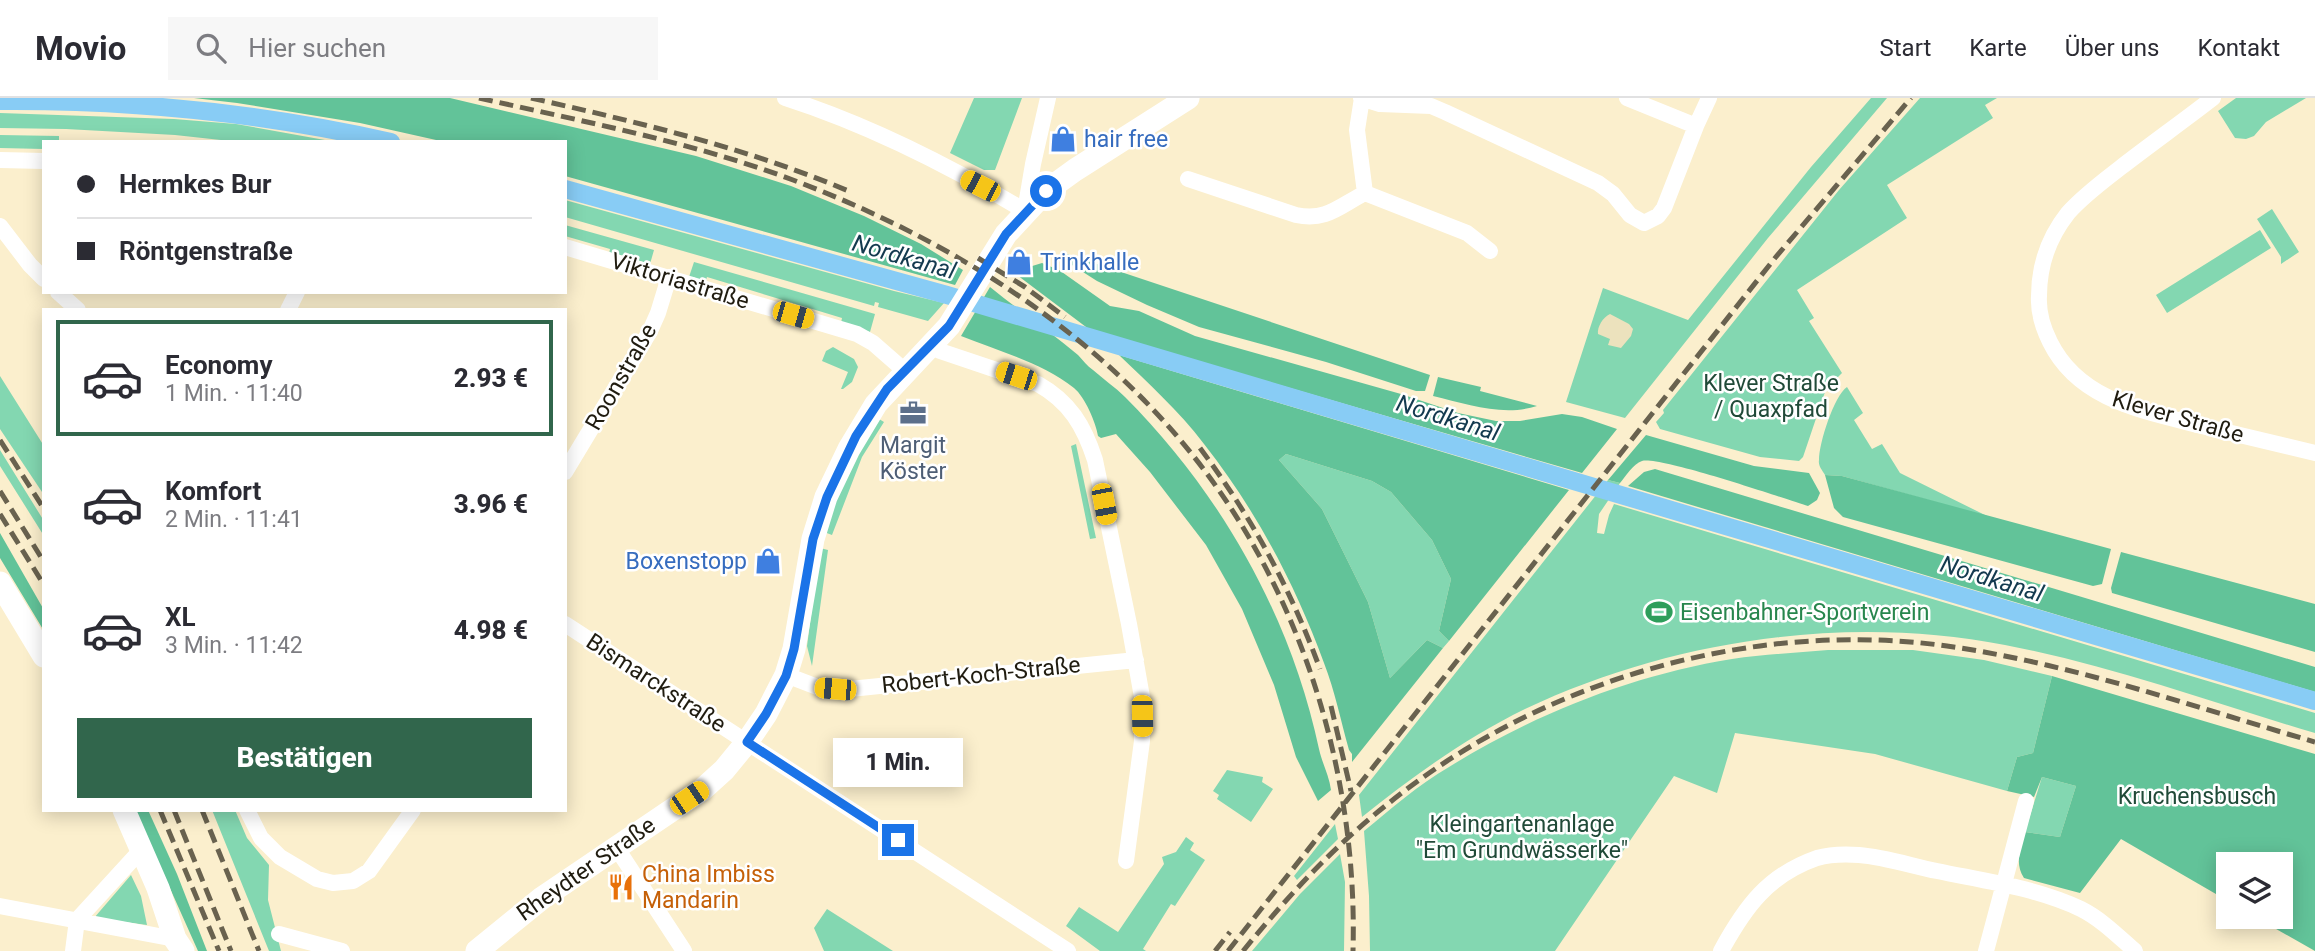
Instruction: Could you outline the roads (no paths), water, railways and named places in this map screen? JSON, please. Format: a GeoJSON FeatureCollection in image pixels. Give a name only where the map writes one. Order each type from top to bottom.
{"type":"FeatureCollection","features":[{"type":"Feature","properties":{"kind":"main road","name":"Rheydter Straße"},"geometry":{"type":"LineString","coordinates":[[478,951],[542,898],[702,789],[724,770],[766,714],[786,676],[794,649],[813,539],[827,497],[864,423],[887,389],[931,346],[953,319],[994,251],[1025,211],[1046,191],[1075,170],[1188,98]]}},
{"type":"Feature","properties":{"kind":"main road"},"geometry":{"type":"LineString","coordinates":[[0,583],[42,653]]}},
{"type":"Feature","properties":{"kind":"main road"},"geometry":{"type":"LineString","coordinates":[[125,812],[158,888],[177,947]]}},
{"type":"Feature","properties":{"kind":"street"},"geometry":{"type":"LineString","coordinates":[[785,98],[877,133],[1025,211],[1048,98]]}},
{"type":"Feature","properties":{"kind":"street"},"geometry":{"type":"LineString","coordinates":[[1365,193],[1357,130],[1361,98],[1380,104],[1431,106],[1445,111],[1598,183],[1613,194],[1630,215],[1644,223],[1658,216],[1664,208],[1709,98]]}},
{"type":"Feature","properties":{"kind":"street"},"geometry":{"type":"LineString","coordinates":[[1627,98],[1696,126]]}},
{"type":"Feature","properties":{"kind":"street","name":"Klever Straße"},"geometry":{"type":"LineString","coordinates":[[2213,98],[2095,188],[2068,214],[2051,241],[2042,268],[2039,302],[2041,320],[2054,351],[2066,367],[2103,397],[2157,415],[2315,453]]}},
{"type":"Feature","properties":{"kind":"street"},"geometry":{"type":"LineString","coordinates":[[0,160],[42,161]]}},
{"type":"Feature","properties":{"kind":"street"},"geometry":{"type":"LineString","coordinates":[[1188,179],[1311,218],[1324,216],[1365,193]]}},
{"type":"Feature","properties":{"kind":"street"},"geometry":{"type":"LineString","coordinates":[[1365,193],[1467,233],[1490,251]]}},
{"type":"Feature","properties":{"kind":"street"},"geometry":{"type":"LineString","coordinates":[[0,226],[42,277]]}},
{"type":"Feature","properties":{"kind":"street","name":"Viktoriastraße"},"geometry":{"type":"LineString","coordinates":[[567,248],[857,334],[873,343],[905,371]]}},
{"type":"Feature","properties":{"kind":"street","name":"Roonstraße"},"geometry":{"type":"LineString","coordinates":[[567,469],[650,331],[669,277]]}},
{"type":"Feature","properties":{"kind":"street"},"geometry":{"type":"LineString","coordinates":[[60,294],[76,308]]}},
{"type":"Feature","properties":{"kind":"street"},"geometry":{"type":"LineString","coordinates":[[931,346],[1038,384],[1061,399],[1083,425],[1095,460],[1142,697],[1142,741],[1126,861]]}},
{"type":"Feature","properties":{"kind":"street","name":"Bismarckstraße"},"geometry":{"type":"LineString","coordinates":[[567,625],[1068,951]]}},
{"type":"Feature","properties":{"kind":"street","name":"Robert-Koch-Straße"},"geometry":{"type":"LineString","coordinates":[[786,676],[820,688],[850,689],[1136,660]]}},
{"type":"Feature","properties":{"kind":"street"},"geometry":{"type":"LineString","coordinates":[[1986,951],[2026,802]]}},
{"type":"Feature","properties":{"kind":"street"},"geometry":{"type":"LineString","coordinates":[[248,812],[253,825],[270,848],[317,879],[333,883],[353,881],[369,871],[412,812]]}},
{"type":"Feature","properties":{"kind":"street"},"geometry":{"type":"LineString","coordinates":[[616,847],[684,951]]}},
{"type":"Feature","properties":{"kind":"street"},"geometry":{"type":"LineString","coordinates":[[73,951],[77,920],[142,849]]}},
{"type":"Feature","properties":{"kind":"street"},"geometry":{"type":"LineString","coordinates":[[1721,951],[1750,902],[1785,873],[1821,857],[1839,854],[1863,856],[2004,885],[2065,901],[2085,911],[2135,951]]}},
{"type":"Feature","properties":{"kind":"street"},"geometry":{"type":"LineString","coordinates":[[0,906],[77,920],[177,947]]}},
{"type":"Feature","properties":{"kind":"street"},"geometry":{"type":"LineString","coordinates":[[279,934],[342,951]]}},
{"type":"Feature","properties":{"kind":"waterway","name":"Nordkanal"},"geometry":{"type":"LineString","coordinates":[[0,101],[98,103],[197,110],[294,123],[381,140]]}},
{"type":"Feature","properties":{"kind":"waterway","name":"Nordkanal"},"geometry":{"type":"LineString","coordinates":[[567,190],[947,295],[2315,701]]}},
{"type":"Feature","properties":{"kind":"railway"},"geometry":{"type":"LineString","coordinates":[[479,98],[638,134],[716,155],[793,180],[849,203],[905,229],[1010,290],[1060,326],[1107,365],[1151,407],[1191,453],[1230,507],[1264,564],[1292,625],[1316,688],[1333,752],[1345,818],[1352,885],[1353,951]]}},
{"type":"Feature","properties":{"kind":"railway"},"geometry":{"type":"LineString","coordinates":[[531,98],[653,127],[733,150],[773,162],[851,192]]}},
{"type":"Feature","properties":{"kind":"railway"},"geometry":{"type":"LineString","coordinates":[[1228,951],[1775,258],[1911,98]]}},
{"type":"Feature","properties":{"kind":"railway"},"geometry":{"type":"LineString","coordinates":[[978,258],[1025,287],[1065,317]]}},
{"type":"Feature","properties":{"kind":"railway"},"geometry":{"type":"LineString","coordinates":[[0,440],[42,506]]}},
{"type":"Feature","properties":{"kind":"railway"},"geometry":{"type":"LineString","coordinates":[[1200,448],[1253,527],[1283,581],[1320,669]]}},
{"type":"Feature","properties":{"kind":"railway"},"geometry":{"type":"LineString","coordinates":[[0,491],[42,559]]}},
{"type":"Feature","properties":{"kind":"railway"},"geometry":{"type":"LineString","coordinates":[[0,514],[42,582]]}},
{"type":"Feature","properties":{"kind":"railway"},"geometry":{"type":"LineString","coordinates":[[1243,951],[1330,854],[1389,803],[1449,760],[1513,723],[1581,692],[1652,668],[1725,651],[1799,642],[1873,640],[1947,646],[2087,675],[2315,742]]}},
{"type":"Feature","properties":{"kind":"railway"},"geometry":{"type":"LineString","coordinates":[[1331,706],[1351,791]]}},
{"type":"Feature","properties":{"kind":"railway"},"geometry":{"type":"LineString","coordinates":[[161,812],[219,951]]}},
{"type":"Feature","properties":{"kind":"railway"},"geometry":{"type":"LineString","coordinates":[[175,812],[231,951]]}},
{"type":"Feature","properties":{"kind":"railway"},"geometry":{"type":"LineString","coordinates":[[203,812],[259,951]]}},
{"type":"Feature","properties":{"kind":"railway"},"geometry":{"type":"LineString","coordinates":[[1215,951],[1230,932]]}},
{"type":"Feature","properties":{"kind":"place","name":"hair free"},"geometry":{"type":"Point","coordinates":[1063,139]}},
{"type":"Feature","properties":{"kind":"place","name":"Trinkhalle"},"geometry":{"type":"Point","coordinates":[1019,262]}},
{"type":"Feature","properties":{"kind":"place","name":"Margit Köster"},"geometry":{"type":"Point","coordinates":[913,413]}},
{"type":"Feature","properties":{"kind":"place","name":"Boxenstopp"},"geometry":{"type":"Point","coordinates":[768,561]}},
{"type":"Feature","properties":{"kind":"place","name":"Eisenbahner-Sportverein"},"geometry":{"type":"Point","coordinates":[1659,612]}},
{"type":"Feature","properties":{"kind":"place","name":"China Imbiss Mandarin"},"geometry":{"type":"Point","coordinates":[621,887]}},
{"type":"Feature","properties":{"kind":"park label","name":"Klever Straße / Quaxpfad"},"geometry":{"type":"Point","coordinates":[1771,396]}},
{"type":"Feature","properties":{"kind":"park label","name":"Kruchensbusch"},"geometry":{"type":"Point","coordinates":[2197,796]}},
{"type":"Feature","properties":{"kind":"park label","name":"Kleingartenanlage \"Em Grundwässerke\""},"geometry":{"type":"Point","coordinates":[1522,837]}}]}
